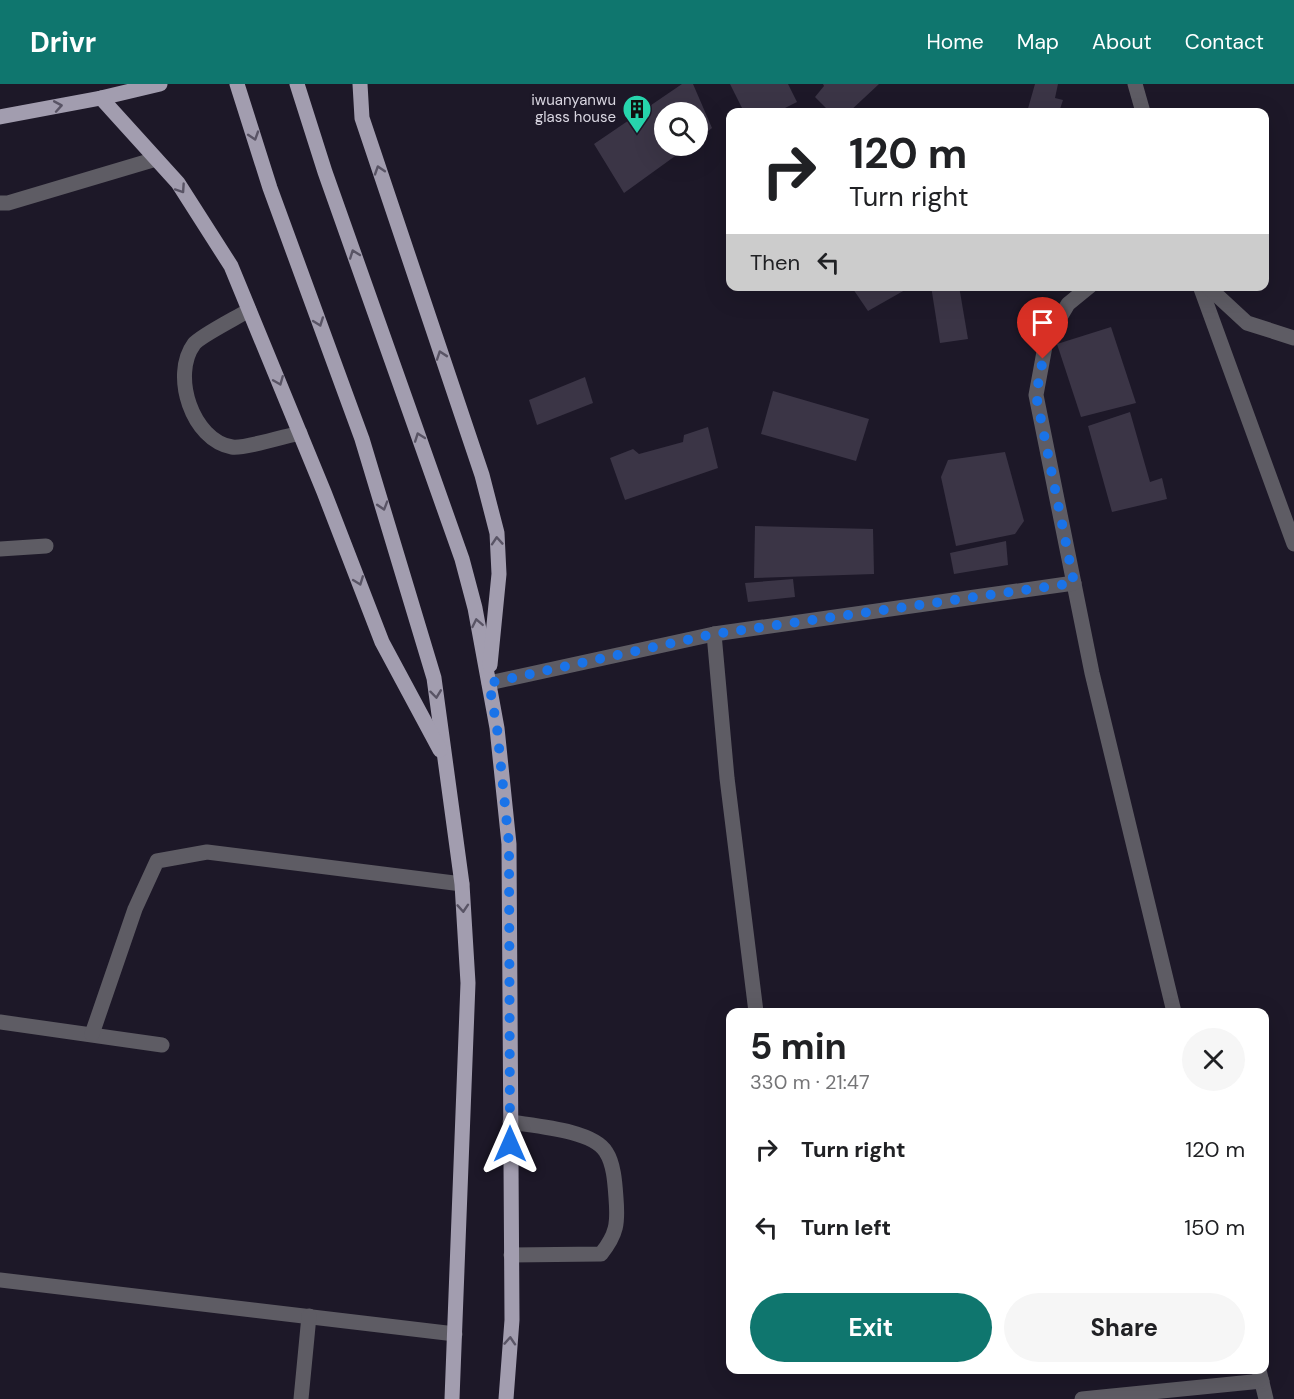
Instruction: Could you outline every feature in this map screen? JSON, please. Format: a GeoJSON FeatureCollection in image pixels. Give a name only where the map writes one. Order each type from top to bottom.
{"type":"FeatureCollection","features":[{"type":"Feature","properties":{"kind":"main road"},"geometry":{"type":"LineString","coordinates":[[0,117],[160,84]]}},
{"type":"Feature","properties":{"kind":"main road"},"geometry":{"type":"LineString","coordinates":[[237,84],[270,188],[362,439],[434,678],[462,884],[468,983],[452,1399]]}},
{"type":"Feature","properties":{"kind":"main road"},"geometry":{"type":"LineString","coordinates":[[297,84],[325,172],[462,559],[475,608],[497,728],[509,844],[512,1320],[506,1399]]}},
{"type":"Feature","properties":{"kind":"main road"},"geometry":{"type":"LineString","coordinates":[[360,84],[362,118],[482,475],[497,533],[499,574],[489,683]]}},
{"type":"Feature","properties":{"kind":"main road"},"geometry":{"type":"LineString","coordinates":[[101,98],[178,183],[231,266],[382,642],[444,758]]}},
{"type":"Feature","properties":{"kind":"street"},"geometry":{"type":"LineString","coordinates":[[1135,84],[1142,108]]}},
{"type":"Feature","properties":{"kind":"street"},"geometry":{"type":"LineString","coordinates":[[0,203],[8,203],[156,159]]}},
{"type":"Feature","properties":{"kind":"street"},"geometry":{"type":"LineString","coordinates":[[1084,291],[1068,304],[1046,341],[1036,395],[1092,673],[1173,1008]]}},
{"type":"Feature","properties":{"kind":"street"},"geometry":{"type":"LineString","coordinates":[[1202,291],[1294,544]]}},
{"type":"Feature","properties":{"kind":"street"},"geometry":{"type":"LineString","coordinates":[[1212,291],[1247,323],[1294,338]]}},
{"type":"Feature","properties":{"kind":"street"},"geometry":{"type":"LineString","coordinates":[[249,310],[194,344],[183,374],[190,411],[213,438],[232,447],[300,433]]}},
{"type":"Feature","properties":{"kind":"street"},"geometry":{"type":"LineString","coordinates":[[0,549],[46,546]]}},
{"type":"Feature","properties":{"kind":"street"},"geometry":{"type":"LineString","coordinates":[[489,683],[714,634],[1074,583]]}},
{"type":"Feature","properties":{"kind":"street"},"geometry":{"type":"LineString","coordinates":[[714,634],[726,767],[756,1008]]}},
{"type":"Feature","properties":{"kind":"street"},"geometry":{"type":"LineString","coordinates":[[92,1034],[135,909],[157,861],[207,852],[462,884]]}},
{"type":"Feature","properties":{"kind":"street"},"geometry":{"type":"LineString","coordinates":[[0,1022],[162,1045]]}},
{"type":"Feature","properties":{"kind":"street"},"geometry":{"type":"LineString","coordinates":[[510,1122],[586,1136],[606,1151],[615,1182],[618,1222],[611,1241],[601,1254],[511,1255]]}},
{"type":"Feature","properties":{"kind":"street"},"geometry":{"type":"LineString","coordinates":[[0,1280],[455,1334]]}},
{"type":"Feature","properties":{"kind":"street"},"geometry":{"type":"LineString","coordinates":[[301,1399],[309,1316]]}},
{"type":"Feature","properties":{"kind":"street"},"geometry":{"type":"LineString","coordinates":[[1082,1399],[1260,1375],[1266,1399]]}},
{"type":"Feature","properties":{"kind":"building","name":"iwuanyanwu glass house"},"geometry":{"type":"Polygon","coordinates":[[[682,84],[693,84],[701,102],[656,102],[682,84]]]}},
{"type":"Feature","properties":{"kind":"building"},"geometry":{"type":"Polygon","coordinates":[[[730,84],[788,84],[797,102],[785,108],[742,108],[730,84]]]}},
{"type":"Feature","properties":{"kind":"building"},"geometry":{"type":"Polygon","coordinates":[[[823,84],[879,84],[853,108],[826,108],[815,97],[824,86],[823,84]]]}},
{"type":"Feature","properties":{"kind":"building"},"geometry":{"type":"Polygon","coordinates":[[[1035,84],[1058,84],[1055,98],[1063,100],[1060,108],[1028,108],[1035,84]]]}},
{"type":"Feature","properties":{"kind":"building","name":"iwuanyanwu glass house"},"geometry":{"type":"Polygon","coordinates":[[[654,103],[654,156],[675,156],[624,193],[594,144],[654,103]]]}},
{"type":"Feature","properties":{"kind":"building","name":"iwuanyanwu glass house"},"geometry":{"type":"Polygon","coordinates":[[[708,119],[712,128],[708,131],[708,119]]]}},
{"type":"Feature","properties":{"kind":"building"},"geometry":{"type":"Polygon","coordinates":[[[854,291],[903,291],[868,311],[854,291]]]}},
{"type":"Feature","properties":{"kind":"building"},"geometry":{"type":"Polygon","coordinates":[[[932,291],[960,291],[968,339],[940,343],[932,291]]]}},
{"type":"Feature","properties":{"kind":"building"},"geometry":{"type":"Polygon","coordinates":[[[1111,327],[1136,403],[1081,417],[1057,344],[1111,327]]]}},
{"type":"Feature","properties":{"kind":"building"},"geometry":{"type":"Polygon","coordinates":[[[585,377],[593,403],[537,425],[529,400],[585,377]]]}},
{"type":"Feature","properties":{"kind":"building"},"geometry":{"type":"Polygon","coordinates":[[[773,391],[869,419],[856,461],[761,434],[773,391]]]}},
{"type":"Feature","properties":{"kind":"building"},"geometry":{"type":"Polygon","coordinates":[[[1130,412],[1150,482],[1162,478],[1167,499],[1112,512],[1088,426],[1130,412]]]}},
{"type":"Feature","properties":{"kind":"building"},"geometry":{"type":"Polygon","coordinates":[[[708,427],[718,468],[625,500],[610,458],[633,449],[639,454],[683,442],[684,435],[708,427]]]}},
{"type":"Feature","properties":{"kind":"building"},"geometry":{"type":"Polygon","coordinates":[[[1005,452],[1024,521],[1015,534],[956,546],[941,477],[948,460],[1005,452]]]}},
{"type":"Feature","properties":{"kind":"building"},"geometry":{"type":"Polygon","coordinates":[[[755,526],[873,529],[874,574],[754,578],[755,526]]]}},
{"type":"Feature","properties":{"kind":"building"},"geometry":{"type":"Polygon","coordinates":[[[1006,541],[1008,565],[954,574],[950,553],[1006,541]]]}},
{"type":"Feature","properties":{"kind":"building"},"geometry":{"type":"Polygon","coordinates":[[[793,579],[795,597],[748,602],[745,583],[793,579]]]}},
{"type":"Feature","properties":{"kind":"place","name":"iwuanyanwu glass house"},"geometry":{"type":"Point","coordinates":[637,134]}},
{"type":"Feature","properties":{"kind":"route"},"geometry":{"type":"LineString","coordinates":[[510,1144],[509,844],[497,728],[489,683],[714,634],[1074,583],[1036,395],[1043,359]]}}]}
